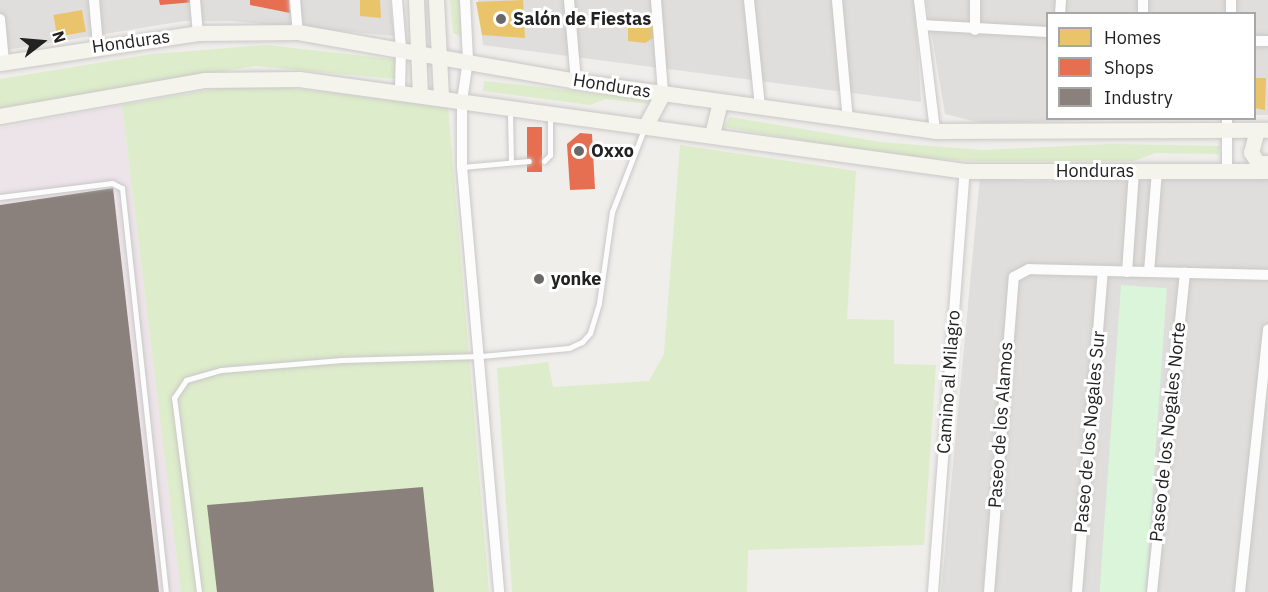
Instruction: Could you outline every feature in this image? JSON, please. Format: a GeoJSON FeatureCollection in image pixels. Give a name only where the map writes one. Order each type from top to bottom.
{"type":"FeatureCollection","features":[{"type":"Feature","properties":{"kind":"street"},"geometry":{"type":"LineString","coordinates":[[94,0],[98,46]]}},
{"type":"Feature","properties":{"kind":"street"},"geometry":{"type":"LineString","coordinates":[[195,0],[198,33]]}},
{"type":"Feature","properties":{"kind":"street"},"geometry":{"type":"LineString","coordinates":[[295,0],[297,32]]}},
{"type":"Feature","properties":{"kind":"street"},"geometry":{"type":"LineString","coordinates":[[397,0],[402,49],[400,90]]}},
{"type":"Feature","properties":{"kind":"street"},"geometry":{"type":"LineString","coordinates":[[416,0],[420,95]]}},
{"type":"Feature","properties":{"kind":"street"},"geometry":{"type":"LineString","coordinates":[[436,0],[441,57],[441,97]]}},
{"type":"Feature","properties":{"kind":"street"},"geometry":{"type":"LineString","coordinates":[[465,0],[468,60],[462,101],[462,167],[481,356],[499,592]]}},
{"type":"Feature","properties":{"kind":"street"},"geometry":{"type":"LineString","coordinates":[[569,0],[576,81]]}},
{"type":"Feature","properties":{"kind":"street"},"geometry":{"type":"LineString","coordinates":[[646,125],[663,93],[656,0]]}},
{"type":"Feature","properties":{"kind":"street"},"geometry":{"type":"LineString","coordinates":[[749,0],[760,106]]}},
{"type":"Feature","properties":{"kind":"street"},"geometry":{"type":"LineString","coordinates":[[837,0],[848,120]]}},
{"type":"Feature","properties":{"kind":"street"},"geometry":{"type":"LineString","coordinates":[[919,0],[935,131]]}},
{"type":"Feature","properties":{"kind":"street"},"geometry":{"type":"LineString","coordinates":[[975,0],[975,30]]}},
{"type":"Feature","properties":{"kind":"street"},"geometry":{"type":"LineString","coordinates":[[0,20],[2,63]]}},
{"type":"Feature","properties":{"kind":"street"},"geometry":{"type":"LineString","coordinates":[[922,26],[1046,32]]}},
{"type":"Feature","properties":{"kind":"street","name":"Honduras"},"geometry":{"type":"LineString","coordinates":[[2,63],[98,46],[198,33],[297,32],[468,60],[576,81],[935,131],[1227,124],[1263,130]]}},
{"type":"Feature","properties":{"kind":"street","name":"Honduras"},"geometry":{"type":"LineString","coordinates":[[0,116],[225,78],[299,79],[400,90],[420,95],[965,171],[1268,171]]}},
{"type":"Feature","properties":{"kind":"street"},"geometry":{"type":"LineString","coordinates":[[712,134],[720,102]]}},
{"type":"Feature","properties":{"kind":"street"},"geometry":{"type":"LineString","coordinates":[[1227,124],[1227,171]]}},
{"type":"Feature","properties":{"kind":"street"},"geometry":{"type":"LineString","coordinates":[[1263,130],[1251,152],[1258,163],[1268,163]]}},
{"type":"Feature","properties":{"kind":"street","name":"Camino al Milagro"},"geometry":{"type":"LineString","coordinates":[[933,592],[965,171]]}},
{"type":"Feature","properties":{"kind":"street"},"geometry":{"type":"LineString","coordinates":[[1127,272],[1134,171]]}},
{"type":"Feature","properties":{"kind":"street"},"geometry":{"type":"LineString","coordinates":[[1149,272],[1157,171]]}},
{"type":"Feature","properties":{"kind":"street","name":"Paseo de los Alamos"},"geometry":{"type":"LineString","coordinates":[[989,592],[1010,286],[1019,271],[1029,269],[1103,272]]}},
{"type":"Feature","properties":{"kind":"street"},"geometry":{"type":"LineString","coordinates":[[1103,272],[1268,275]]}},
{"type":"Feature","properties":{"kind":"street","name":"Paseo de los Nogales Sur"},"geometry":{"type":"LineString","coordinates":[[1077,592],[1103,272]]}},
{"type":"Feature","properties":{"kind":"street","name":"Paseo de los Nogales Norte"},"geometry":{"type":"LineString","coordinates":[[1152,592],[1185,273]]}},
{"type":"Feature","properties":{"kind":"street"},"geometry":{"type":"LineString","coordinates":[[1240,592],[1268,329]]}},
{"type":"Feature","properties":{"kind":"lane"},"geometry":{"type":"LineString","coordinates":[[509,106],[511,162]]}},
{"type":"Feature","properties":{"kind":"lane"},"geometry":{"type":"LineString","coordinates":[[544,161],[550,155],[550,112]]}},
{"type":"Feature","properties":{"kind":"lane"},"geometry":{"type":"LineString","coordinates":[[199,592],[174,398],[186,380],[221,370],[342,360],[481,356],[568,348],[590,333],[612,212],[646,125]]}},
{"type":"Feature","properties":{"kind":"lane"},"geometry":{"type":"LineString","coordinates":[[462,167],[529,161]]}},
{"type":"Feature","properties":{"kind":"lane"},"geometry":{"type":"LineString","coordinates":[[0,196],[112,183],[122,188],[166,592]]}},
{"type":"Feature","properties":{"kind":"shaded area"},"geometry":{"type":"Polygon","coordinates":[[[0,0],[390,0],[394,36],[233,21],[184,21],[0,51],[0,0]]]}},
{"type":"Feature","properties":{"kind":"shaded area"},"geometry":{"type":"Polygon","coordinates":[[[478,0],[915,0],[921,102],[483,45],[478,0]]]}},
{"type":"Feature","properties":{"kind":"shaded area"},"geometry":{"type":"Polygon","coordinates":[[[926,0],[1268,0],[1268,115],[1256,115],[1256,12],[1046,12],[1046,120],[1104,120],[981,123],[945,114],[926,0]]]}},
{"type":"Feature","properties":{"kind":"shaded area"},"geometry":{"type":"Polygon","coordinates":[[[658,37],[660,62],[628,56],[629,43],[647,45],[658,37]]]}},
{"type":"Feature","properties":{"kind":"shaded area"},"geometry":{"type":"Polygon","coordinates":[[[122,105],[181,592],[0,592],[0,128],[122,105]]]}},
{"type":"Feature","properties":{"kind":"shaded area"},"geometry":{"type":"Polygon","coordinates":[[[980,177],[1028,181],[1268,179],[1268,592],[941,592],[980,177]]]}},
{"type":"Feature","properties":{"kind":"green space"},"geometry":{"type":"Polygon","coordinates":[[[450,0],[463,0],[466,38],[453,33],[450,0]]]}},
{"type":"Feature","properties":{"kind":"green space"},"geometry":{"type":"Polygon","coordinates":[[[267,45],[399,60],[396,79],[255,66],[0,108],[0,79],[153,54],[267,45]]]}},
{"type":"Feature","properties":{"kind":"green space"},"geometry":{"type":"Polygon","coordinates":[[[484,81],[649,99],[649,104],[605,99],[590,105],[483,91],[484,81]]]}},
{"type":"Feature","properties":{"kind":"green space"},"geometry":{"type":"Polygon","coordinates":[[[249,83],[448,107],[489,592],[181,592],[122,105],[249,83]]]}},
{"type":"Feature","properties":{"kind":"green space"},"geometry":{"type":"Polygon","coordinates":[[[730,117],[880,142],[983,150],[1109,144],[1220,146],[1219,154],[1155,153],[1134,161],[970,161],[897,156],[724,127],[730,117]]]}},
{"type":"Feature","properties":{"kind":"green space"},"geometry":{"type":"Polygon","coordinates":[[[680,145],[856,171],[847,319],[894,320],[894,364],[936,365],[924,545],[748,550],[747,592],[512,592],[497,368],[548,362],[553,387],[649,381],[664,354],[680,145]]]}},
{"type":"Feature","properties":{"kind":"green space"},"geometry":{"type":"Polygon","coordinates":[[[1121,285],[1167,288],[1146,592],[1100,592],[1121,285]]]}},
{"type":"Feature","properties":{"kind":"building: Homes"},"geometry":{"type":"Polygon","coordinates":[[[360,0],[380,0],[381,18],[360,16],[360,0]]]}},
{"type":"Feature","properties":{"kind":"building: Homes","name":"Salón de Fiestas"},"geometry":{"type":"Polygon","coordinates":[[[523,0],[525,38],[482,35],[476,2],[523,0]]]}},
{"type":"Feature","properties":{"kind":"building: Homes"},"geometry":{"type":"Polygon","coordinates":[[[82,10],[86,32],[57,37],[53,15],[82,10]]]}},
{"type":"Feature","properties":{"kind":"building: Homes"},"geometry":{"type":"Polygon","coordinates":[[[657,20],[658,35],[645,43],[628,41],[628,23],[657,20]]]}},
{"type":"Feature","properties":{"kind":"building: Homes"},"geometry":{"type":"Polygon","coordinates":[[[1256,78],[1266,78],[1265,110],[1256,108],[1256,78]]]}},
{"type":"Feature","properties":{"kind":"building: Shops"},"geometry":{"type":"Polygon","coordinates":[[[159,0],[195,0],[195,2],[160,5],[159,0]]]}},
{"type":"Feature","properties":{"kind":"building: Shops"},"geometry":{"type":"Polygon","coordinates":[[[250,0],[289,0],[290,13],[250,5],[250,0]]]}},
{"type":"Feature","properties":{"kind":"building: Shops","name":"Oxxo"},"geometry":{"type":"Polygon","coordinates":[[[527,127],[542,127],[542,172],[527,172],[527,127]]]}},
{"type":"Feature","properties":{"kind":"building: Shops"},"geometry":{"type":"Polygon","coordinates":[[[580,133],[592,134],[595,189],[570,190],[567,144],[580,133]]]}},
{"type":"Feature","properties":{"kind":"building: Industry"},"geometry":{"type":"Polygon","coordinates":[[[113,188],[159,592],[0,592],[0,205],[113,188]]]}},
{"type":"Feature","properties":{"kind":"building: Industry"},"geometry":{"type":"Polygon","coordinates":[[[423,487],[434,592],[217,592],[207,505],[423,487]]]}},
{"type":"Feature","properties":{"kind":"place","name":"Salón de Fiestas"},"geometry":{"type":"Point","coordinates":[501,19]}},
{"type":"Feature","properties":{"kind":"place","name":"Oxxo"},"geometry":{"type":"Point","coordinates":[579,151]}},
{"type":"Feature","properties":{"kind":"place","name":"yonke"},"geometry":{"type":"Point","coordinates":[539,279]}}]}
